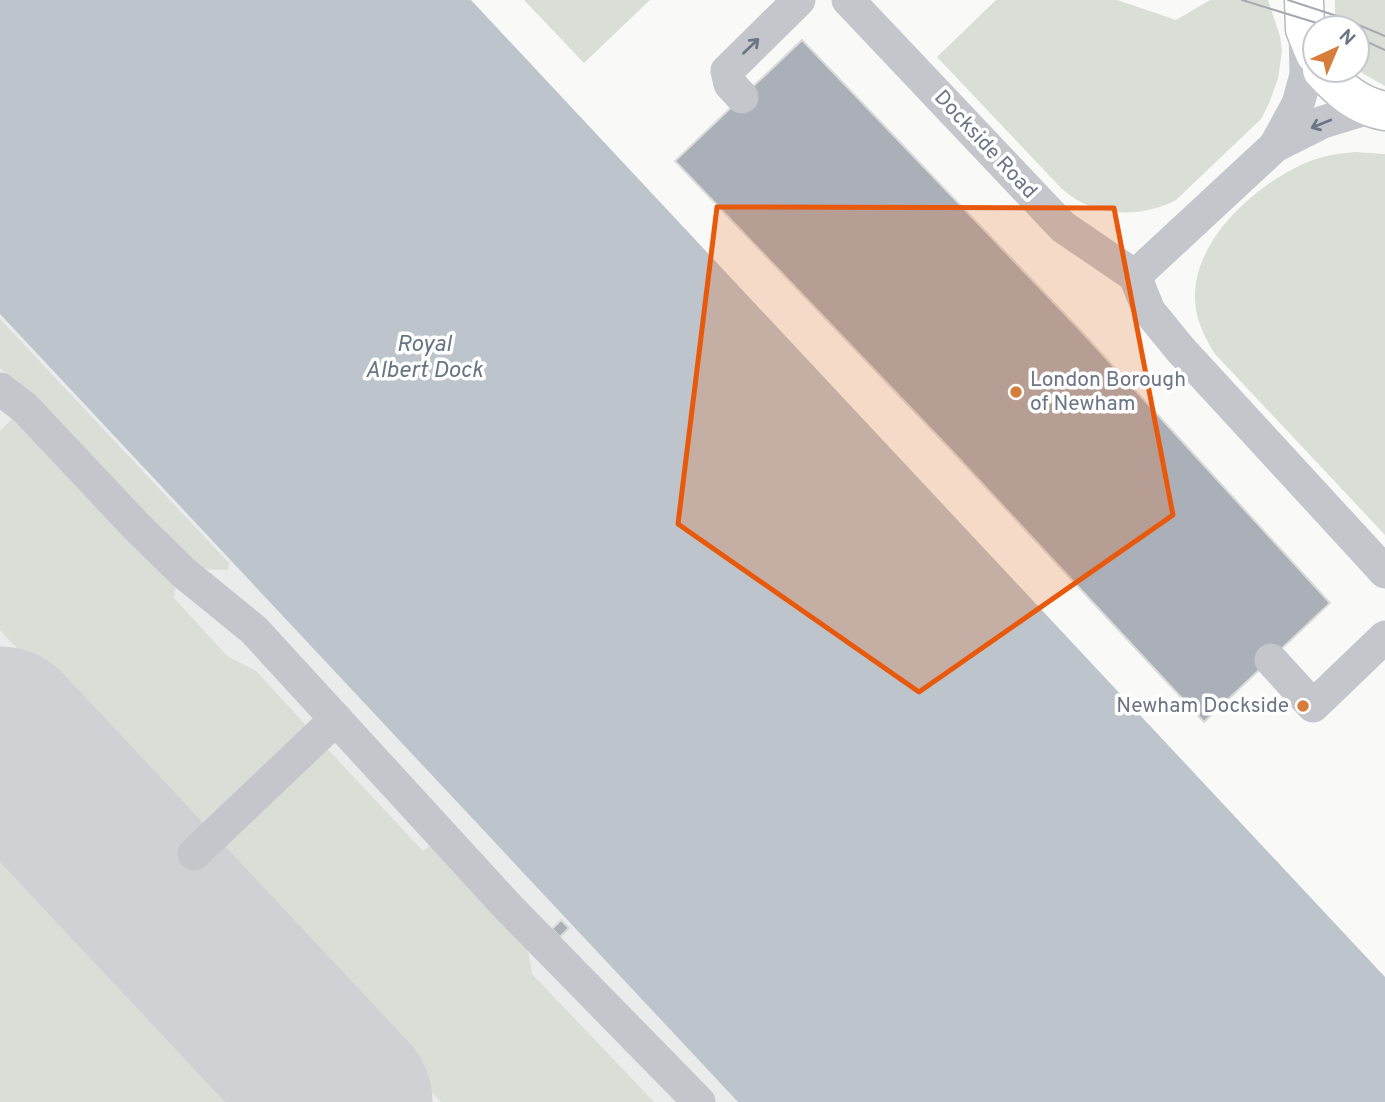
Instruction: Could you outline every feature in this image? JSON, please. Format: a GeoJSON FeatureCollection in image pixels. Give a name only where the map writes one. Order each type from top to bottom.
{"type":"FeatureCollection","features":[{"type":"Feature","properties":{"kind":"main road"},"geometry":{"type":"LineString","coordinates":[[1335,84],[1340,90],[1377,110]]}},
{"type":"Feature","properties":{"kind":"street"},"geometry":{"type":"LineString","coordinates":[[743,97],[730,84],[727,71],[799,0]]}},
{"type":"Feature","properties":{"kind":"street","name":"Dockside Road"},"geometry":{"type":"LineString","coordinates":[[848,0],[1063,227],[1135,276]]}},
{"type":"Feature","properties":{"kind":"street"},"geometry":{"type":"LineString","coordinates":[[1275,146],[1298,104],[1304,84]]}},
{"type":"Feature","properties":{"kind":"street"},"geometry":{"type":"LineString","coordinates":[[1377,110],[1323,122],[1275,146],[1135,276],[1149,311],[1180,349],[1385,572]]}},
{"type":"Feature","properties":{"kind":"street"},"geometry":{"type":"LineString","coordinates":[[3,396],[24,408],[184,573],[254,630],[509,908],[699,1102]]}},
{"type":"Feature","properties":{"kind":"street"},"geometry":{"type":"LineString","coordinates":[[1281,671],[1313,706],[1385,637]]}},
{"type":"Feature","properties":{"kind":"street"},"geometry":{"type":"LineString","coordinates":[[194,854],[336,719]]}},
{"type":"Feature","properties":{"kind":"highlighted area"},"geometry":{"type":"Polygon","coordinates":[[[717,207],[1114,208],[1173,515],[919,692],[678,524],[717,207]]]}},
{"type":"Feature","properties":{"kind":"shaded area"},"geometry":{"type":"Polygon","coordinates":[[[524,0],[650,0],[584,63],[524,0]]]}},
{"type":"Feature","properties":{"kind":"shaded area"},"geometry":{"type":"Polygon","coordinates":[[[996,0],[1117,0],[1176,20],[1210,0],[1268,0],[1282,51],[1278,79],[1261,119],[1176,200],[1147,210],[1102,210],[1074,198],[1062,189],[937,57],[996,0]]]}},
{"type":"Feature","properties":{"kind":"shaded area"},"geometry":{"type":"Polygon","coordinates":[[[1335,0],[1385,0],[1385,86],[1371,78],[1371,14],[1335,14],[1335,0]]]}},
{"type":"Feature","properties":{"kind":"shaded area"},"geometry":{"type":"Polygon","coordinates":[[[1355,152],[1385,154],[1385,535],[1215,354],[1200,325],[1195,302],[1198,272],[1207,251],[1235,212],[1254,195],[1293,169],[1313,160],[1355,152]]]}},
{"type":"Feature","properties":{"kind":"shaded area"},"geometry":{"type":"Polygon","coordinates":[[[0,314],[738,1102],[0,1102],[0,314]]]}},
{"type":"Feature","properties":{"kind":"shaded area"},"geometry":{"type":"Polygon","coordinates":[[[0,319],[229,563],[228,570],[193,569],[130,509],[0,368],[0,319]]]}},
{"type":"Feature","properties":{"kind":"shaded area"},"geometry":{"type":"Polygon","coordinates":[[[17,414],[177,579],[174,598],[227,656],[256,671],[313,733],[198,842],[0,630],[0,431],[17,414]]]}},
{"type":"Feature","properties":{"kind":"shaded area"},"geometry":{"type":"Polygon","coordinates":[[[320,741],[423,851],[429,846],[460,866],[526,938],[532,974],[654,1102],[441,1102],[205,850],[320,741]]]}},
{"type":"Feature","properties":{"kind":"shaded area"},"geometry":{"type":"Polygon","coordinates":[[[0,836],[21,859],[249,1102],[0,1102],[0,836]]]}},
{"type":"Feature","properties":{"kind":"water","name":"Royal Albert Dock"},"geometry":{"type":"Polygon","coordinates":[[[0,0],[471,0],[1385,977],[1385,1102],[738,1102],[0,314],[0,0]]]}},
{"type":"Feature","properties":{"kind":"building","name":"London Borough of Newham"},"geometry":{"type":"Polygon","coordinates":[[[802,40],[1080,330],[1330,603],[1204,722],[954,453],[675,161],[802,40]]]}},
{"type":"Feature","properties":{"kind":"building"},"geometry":{"type":"Polygon","coordinates":[[[561,920],[569,928],[560,937],[552,929],[561,920]]]}},
{"type":"Feature","properties":{"kind":"taxiway"},"geometry":{"type":"LineString","coordinates":[[0,759],[12,763],[47,784]]}},
{"type":"Feature","properties":{"kind":"runway"},"geometry":{"type":"LineString","coordinates":[[0,734],[345,1102]]}},
{"type":"Feature","properties":{"kind":"tram line"},"geometry":{"type":"LineString","coordinates":[[1242,0],[1301,18]]}},
{"type":"Feature","properties":{"kind":"tram line"},"geometry":{"type":"LineString","coordinates":[[1288,0],[1340,17],[1385,36]]}},
{"type":"Feature","properties":{"kind":"tram line"},"geometry":{"type":"LineString","coordinates":[[1371,44],[1385,50]]}},
{"type":"Feature","properties":{"kind":"place","name":"London Borough of Newham"},"geometry":{"type":"Point","coordinates":[1016,392]}},
{"type":"Feature","properties":{"kind":"place","name":"Newham Dockside"},"geometry":{"type":"Point","coordinates":[1303,706]}}]}
